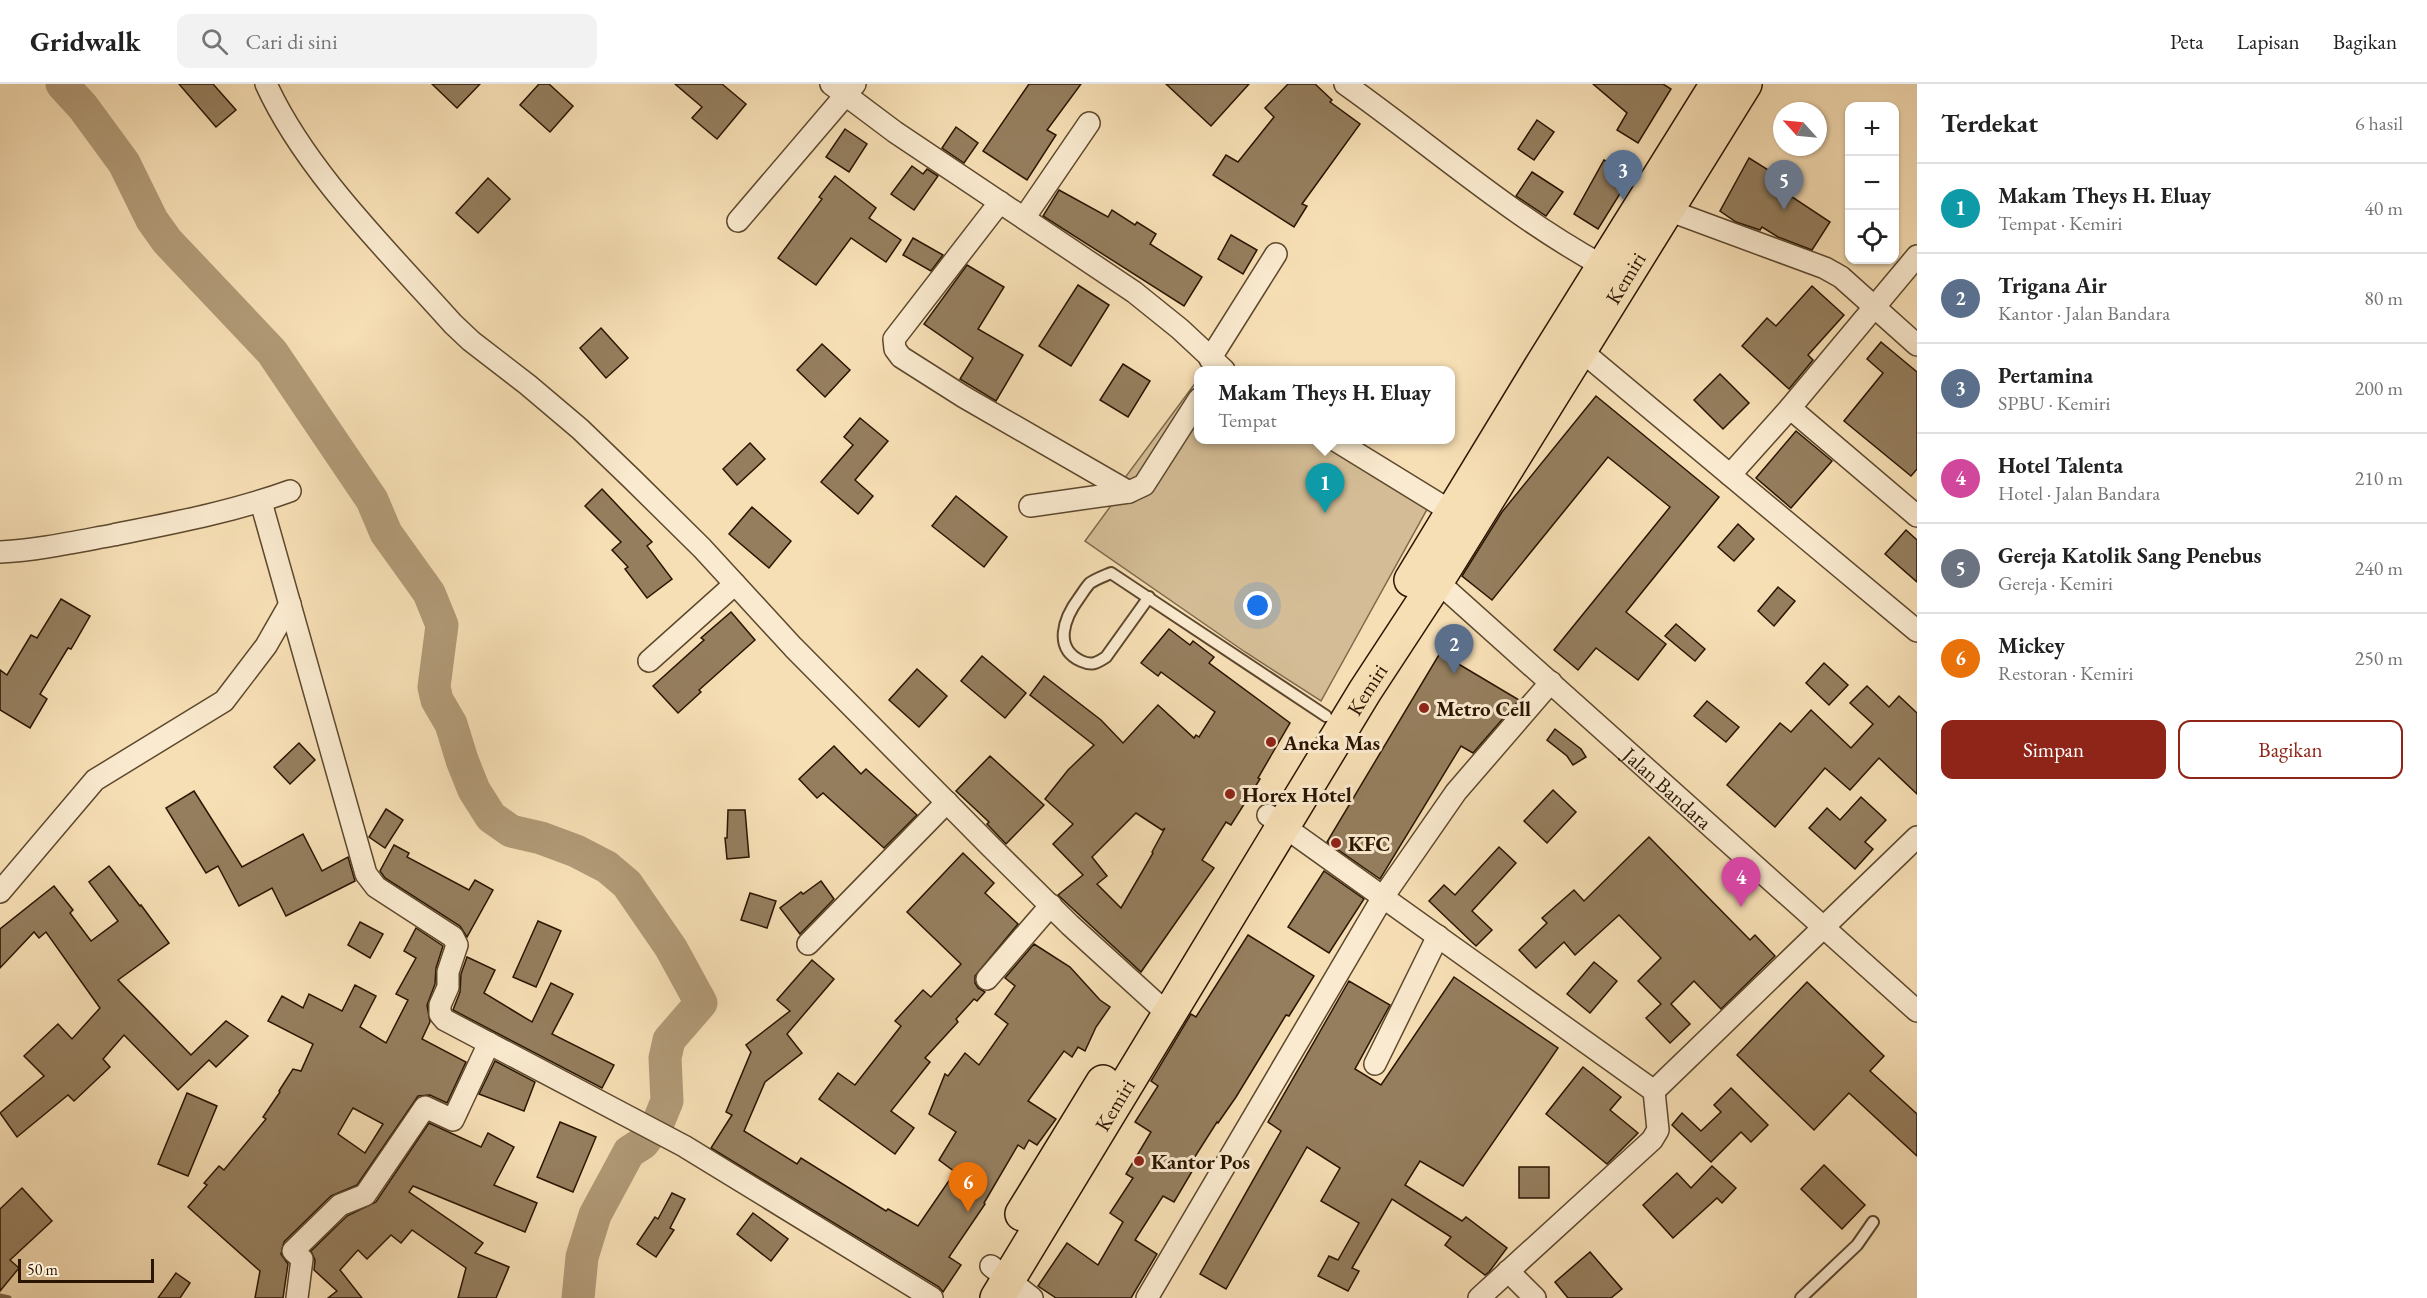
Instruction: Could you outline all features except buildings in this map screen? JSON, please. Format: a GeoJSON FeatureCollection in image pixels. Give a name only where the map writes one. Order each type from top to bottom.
{"type":"FeatureCollection","features":[{"type":"Feature","properties":{"kind":"highway","name":"Kemiri"},"geometry":{"type":"LineString","coordinates":[[1696,141],[1717,84]]}},
{"type":"Feature","properties":{"kind":"highway","name":"Kemiri"},"geometry":{"type":"LineString","coordinates":[[972,1298],[1007,1285],[1162,1009],[1276,821],[1365,691],[1429,574],[1570,342],[1696,141],[1745,84]]}},
{"type":"Feature","properties":{"kind":"highway","name":"Kemiri"},"geometry":{"type":"LineString","coordinates":[[1276,821],[1326,716],[1429,574],[1452,512],[1570,342],[1603,266],[1655,205]]}},
{"type":"Feature","properties":{"kind":"street"},"geometry":{"type":"LineString","coordinates":[[266,84],[297,141],[318,168],[453,324],[580,429],[702,548],[793,647],[1051,905],[1162,1009]]}},
{"type":"Feature","properties":{"kind":"street"},"geometry":{"type":"LineString","coordinates":[[1345,84],[1523,217],[1566,246],[1603,266]]}},
{"type":"Feature","properties":{"kind":"street"},"geometry":{"type":"LineString","coordinates":[[738,221],[844,88],[1000,202],[1134,292],[1180,329],[1216,366]]}},
{"type":"Feature","properties":{"kind":"street"},"geometry":{"type":"LineString","coordinates":[[1024,218],[1089,123]]}},
{"type":"Feature","properties":{"kind":"street"},"geometry":{"type":"LineString","coordinates":[[1000,202],[894,339],[895,349],[901,357],[964,397],[1128,492]]}},
{"type":"Feature","properties":{"kind":"street"},"geometry":{"type":"LineString","coordinates":[[1655,205],[1825,268],[1841,278],[1917,345]]}},
{"type":"Feature","properties":{"kind":"street"},"geometry":{"type":"LineString","coordinates":[[1218,366],[1276,254]]}},
{"type":"Feature","properties":{"kind":"street"},"geometry":{"type":"LineString","coordinates":[[1730,475],[1790,408],[1917,256]]}},
{"type":"Feature","properties":{"kind":"street"},"geometry":{"type":"LineString","coordinates":[[1570,342],[1917,631]]}},
{"type":"Feature","properties":{"kind":"street"},"geometry":{"type":"LineString","coordinates":[[1030,506],[1128,492],[1144,485],[1194,407]]}},
{"type":"Feature","properties":{"kind":"street"},"geometry":{"type":"LineString","coordinates":[[1790,408],[1917,516]]}},
{"type":"Feature","properties":{"kind":"street"},"geometry":{"type":"LineString","coordinates":[[1342,444],[1452,512]]}},
{"type":"Feature","properties":{"kind":"street"},"geometry":{"type":"LineString","coordinates":[[0,553],[26,551],[150,529],[261,502],[290,491]]}},
{"type":"Feature","properties":{"kind":"street"},"geometry":{"type":"LineString","coordinates":[[261,502],[366,874],[376,887],[453,937],[457,945],[448,972],[448,987],[440,1005],[440,1014],[446,1020],[684,1146],[932,1298]]}},
{"type":"Feature","properties":{"kind":"street","name":"Jalan Bandara"},"geometry":{"type":"LineString","coordinates":[[1429,574],[1917,1011]]}},
{"type":"Feature","properties":{"kind":"street"},"geometry":{"type":"LineString","coordinates":[[649,661],[735,584]]}},
{"type":"Feature","properties":{"kind":"street"},"geometry":{"type":"LineString","coordinates":[[0,892],[95,780],[224,701],[266,646],[290,603]]}},
{"type":"Feature","properties":{"kind":"street"},"geometry":{"type":"LineString","coordinates":[[1147,1298],[1383,897],[1456,792],[1551,682]]}},
{"type":"Feature","properties":{"kind":"street"},"geometry":{"type":"LineString","coordinates":[[808,944],[948,802]]}},
{"type":"Feature","properties":{"kind":"street"},"geometry":{"type":"LineString","coordinates":[[1276,821],[1654,1091],[1658,1130],[1652,1140],[1479,1298]]}},
{"type":"Feature","properties":{"kind":"street"},"geometry":{"type":"LineString","coordinates":[[1654,1091],[1917,837]]}},
{"type":"Feature","properties":{"kind":"street"},"geometry":{"type":"LineString","coordinates":[[987,979],[1051,905]]}},
{"type":"Feature","properties":{"kind":"street"},"geometry":{"type":"LineString","coordinates":[[1375,1064],[1438,936]]}},
{"type":"Feature","properties":{"kind":"street"},"geometry":{"type":"LineString","coordinates":[[297,1298],[302,1259],[293,1251],[340,1205],[366,1195],[425,1107],[453,1120],[489,1043]]}},
{"type":"Feature","properties":{"kind":"street"},"geometry":{"type":"LineString","coordinates":[[1508,1271],[1535,1298]]}},
{"type":"Feature","properties":{"kind":"lane"},"geometry":{"type":"LineString","coordinates":[[1149,597],[1106,657],[1098,663],[1090,665],[1067,651],[1063,640],[1064,626],[1074,605],[1089,584],[1111,573],[1149,597],[1326,716]]}},
{"type":"Feature","properties":{"kind":"lane"},"geometry":{"type":"LineString","coordinates":[[1801,1298],[1857,1245],[1873,1222]]}},
{"type":"Feature","properties":{"kind":"shaded area"},"geometry":{"type":"Polygon","coordinates":[[[1194,385],[1194,444],[1330,444],[1430,504],[1321,701],[1245,652],[1085,541],[1121,492],[1124,479],[1194,385]]]}},
{"type":"Feature","properties":{"kind":"waterway"},"geometry":{"type":"LineString","coordinates":[[62,84],[83,107],[124,163],[152,220],[167,241],[272,352],[372,500],[386,533],[429,593],[442,625],[434,687],[437,700],[451,724],[474,790],[491,817],[511,831],[541,838],[576,851],[607,867],[627,884],[671,948],[701,1003],[669,1040],[665,1058],[667,1101],[658,1123],[643,1143],[629,1152],[595,1215],[582,1257],[578,1298]]}},
{"type":"Feature","properties":{"kind":"waterway"},"geometry":{"type":"LineString","coordinates":[[0,1296],[9,1298]]}},
{"type":"Feature","properties":{"kind":"place","name":"Pertamina"},"geometry":{"type":"Point","coordinates":[1623,200]}},
{"type":"Feature","properties":{"kind":"place","name":"Gereja Katolik Sang Penebus"},"geometry":{"type":"Point","coordinates":[1784,210]}},
{"type":"Feature","properties":{"kind":"place","name":"Makam Theys H. Eluay"},"geometry":{"type":"Point","coordinates":[1325,513]}},
{"type":"Feature","properties":{"kind":"place","name":"Trigana Air"},"geometry":{"type":"Point","coordinates":[1454,674]}},
{"type":"Feature","properties":{"kind":"place","name":"Metro Cell"},"geometry":{"type":"Point","coordinates":[1424,708]}},
{"type":"Feature","properties":{"kind":"place","name":"Aneka Mas"},"geometry":{"type":"Point","coordinates":[1271,742]}},
{"type":"Feature","properties":{"kind":"place","name":"Horex Hotel"},"geometry":{"type":"Point","coordinates":[1230,794]}},
{"type":"Feature","properties":{"kind":"place","name":"KFC"},"geometry":{"type":"Point","coordinates":[1336,843]}},
{"type":"Feature","properties":{"kind":"place","name":"Hotel Talenta"},"geometry":{"type":"Point","coordinates":[1741,907]}},
{"type":"Feature","properties":{"kind":"place","name":"Kantor Pos"},"geometry":{"type":"Point","coordinates":[1139,1161]}},
{"type":"Feature","properties":{"kind":"place","name":"Mickey"},"geometry":{"type":"Point","coordinates":[968,1212]}}]}
